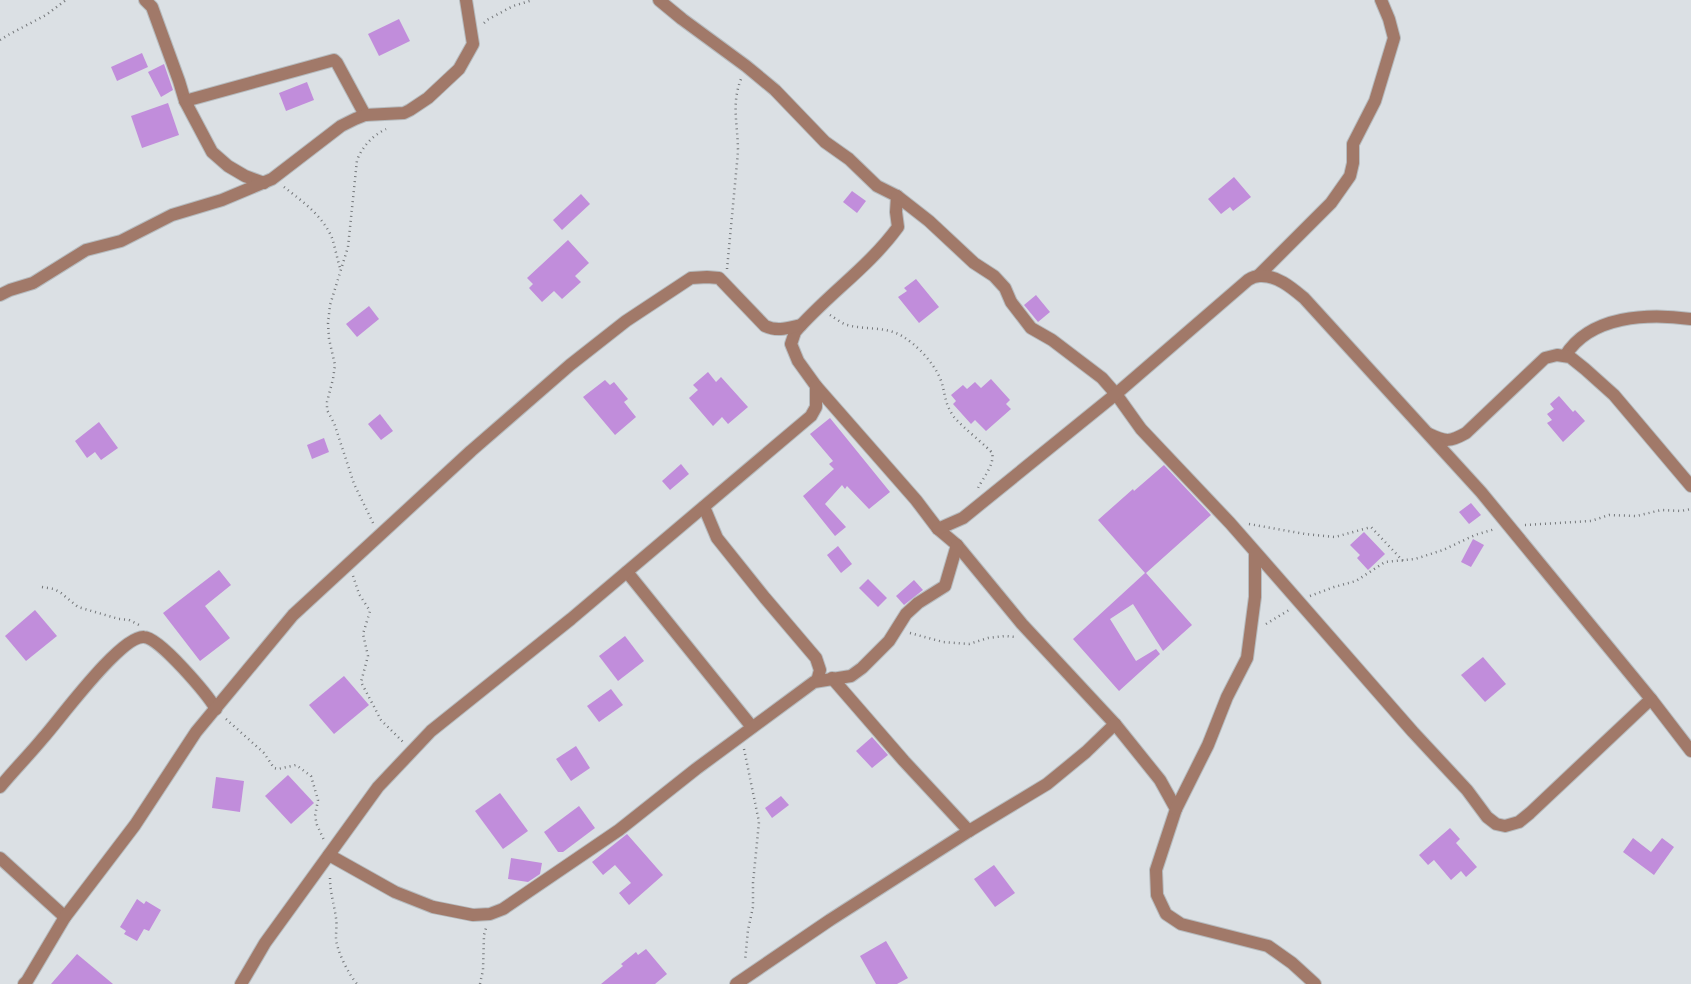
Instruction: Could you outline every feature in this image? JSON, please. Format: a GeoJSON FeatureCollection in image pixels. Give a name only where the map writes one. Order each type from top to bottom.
{"type":"FeatureCollection","features":[{"type":"Feature","properties":{"kind":"street"},"geometry":{"type":"LineString","coordinates":[[145,0],[152,7],[185,101],[212,152],[228,166],[245,176],[268,181]]}},
{"type":"Feature","properties":{"kind":"street"},"geometry":{"type":"LineString","coordinates":[[0,295],[33,282],[86,250],[121,241],[172,216],[222,200],[268,181],[341,126],[365,115],[404,113],[428,98],[459,69],[473,44],[466,0]]}},
{"type":"Feature","properties":{"kind":"street"},"geometry":{"type":"LineString","coordinates":[[659,0],[775,90],[825,142],[849,158],[877,186],[898,196],[974,263],[994,276],[1005,288],[1011,302],[1031,328],[1052,340],[1102,378],[1141,429],[1230,523],[1299,604],[1467,790],[1487,817],[1496,824],[1505,826],[1519,822],[1651,699]]}},
{"type":"Feature","properties":{"kind":"street"},"geometry":{"type":"LineString","coordinates":[[938,529],[963,518],[1116,394],[1248,280],[1259,276],[1331,203],[1350,176],[1353,163],[1353,144],[1376,101],[1394,38],[1381,0]]}},
{"type":"Feature","properties":{"kind":"street"},"geometry":{"type":"LineString","coordinates":[[185,101],[334,60],[365,115]]}},
{"type":"Feature","properties":{"kind":"street"},"geometry":{"type":"LineString","coordinates":[[898,196],[896,212],[898,227],[872,257],[795,332],[791,344],[798,361],[816,386],[916,500],[938,529],[957,545],[1035,637],[1115,724],[1160,780],[1176,809]]}},
{"type":"Feature","properties":{"kind":"street"},"geometry":{"type":"LineString","coordinates":[[1259,276],[1274,279],[1289,286],[1304,298],[1481,492],[1651,699],[1691,751]]}},
{"type":"Feature","properties":{"kind":"street"},"geometry":{"type":"LineString","coordinates":[[24,984],[65,917],[134,824],[196,732],[293,615],[464,458],[570,365],[626,321],[691,278],[719,278],[765,326],[772,330],[782,330],[802,325]]}},
{"type":"Feature","properties":{"kind":"street"},"geometry":{"type":"LineString","coordinates":[[1565,356],[1570,347],[1579,339],[1607,323],[1645,317],[1691,319]]}},
{"type":"Feature","properties":{"kind":"street"},"geometry":{"type":"LineString","coordinates":[[1426,432],[1441,440],[1454,440],[1466,433],[1545,358],[1557,354],[1570,357],[1614,395],[1691,486]]}},
{"type":"Feature","properties":{"kind":"street"},"geometry":{"type":"LineString","coordinates":[[242,984],[265,943],[378,787],[431,731],[571,619],[811,416],[816,407],[816,386]]}},
{"type":"Feature","properties":{"kind":"street"},"geometry":{"type":"LineString","coordinates":[[704,507],[716,538],[816,658],[820,670],[817,681]]}},
{"type":"Feature","properties":{"kind":"street"},"geometry":{"type":"LineString","coordinates":[[328,856],[394,892],[433,907],[473,915],[490,914],[503,908],[619,830],[741,735],[817,681],[850,676],[862,668],[889,641],[906,614],[918,603],[945,586],[957,545]]}},
{"type":"Feature","properties":{"kind":"street"},"geometry":{"type":"LineString","coordinates":[[1255,554],[1255,597],[1244,666],[1227,697],[1208,745],[1176,809],[1156,870],[1157,895],[1166,914],[1181,924],[1268,946],[1292,963],[1315,984]]}},
{"type":"Feature","properties":{"kind":"street"},"geometry":{"type":"LineString","coordinates":[[627,572],[752,727]]}},
{"type":"Feature","properties":{"kind":"street"},"geometry":{"type":"LineString","coordinates":[[0,787],[44,738],[85,686],[119,650],[142,636],[152,638],[169,653],[209,698],[215,709]]}},
{"type":"Feature","properties":{"kind":"street"},"geometry":{"type":"LineString","coordinates":[[832,678],[904,761],[969,831]]}},
{"type":"Feature","properties":{"kind":"street"},"geometry":{"type":"LineString","coordinates":[[741,981],[830,920],[969,831],[1047,784],[1086,752],[1115,724]]}},
{"type":"Feature","properties":{"kind":"street"},"geometry":{"type":"LineString","coordinates":[[0,858],[65,917]]}},
{"type":"Feature","properties":{"kind":"path"},"geometry":{"type":"LineString","coordinates":[[0,40],[46,15],[66,0]]}},
{"type":"Feature","properties":{"kind":"path"},"geometry":{"type":"LineString","coordinates":[[473,44],[477,33],[487,20],[513,6],[533,0]]}},
{"type":"Feature","properties":{"kind":"path"},"geometry":{"type":"LineString","coordinates":[[725,284],[738,152],[738,134],[734,111],[737,90],[746,66]]}},
{"type":"Feature","properties":{"kind":"path"},"geometry":{"type":"LineString","coordinates":[[380,535],[354,484],[334,423],[327,410],[326,402],[335,365],[329,339],[328,322],[330,305],[348,247],[359,155],[366,144],[382,131],[394,125],[404,113]]}},
{"type":"Feature","properties":{"kind":"path"},"geometry":{"type":"LineString","coordinates":[[268,181],[297,197],[324,224],[332,239],[340,270]]}},
{"type":"Feature","properties":{"kind":"path"},"geometry":{"type":"LineString","coordinates":[[818,309],[844,324],[883,329],[902,335],[916,346],[932,364],[940,379],[947,406],[955,418],[968,432],[991,450],[993,456],[991,465],[977,490]]}},
{"type":"Feature","properties":{"kind":"path"},"geometry":{"type":"LineString","coordinates":[[1250,632],[1265,625],[1311,596],[1356,581],[1385,562],[1415,559],[1443,550],[1475,535],[1509,526],[1592,521],[1609,515],[1637,516],[1661,510],[1680,511],[1691,509]]}},
{"type":"Feature","properties":{"kind":"path"},"geometry":{"type":"LineString","coordinates":[[1230,523],[1251,524],[1305,534],[1335,537],[1371,527],[1403,561]]}},
{"type":"Feature","properties":{"kind":"path"},"geometry":{"type":"LineString","coordinates":[[350,563],[359,594],[370,611],[363,634],[368,656],[361,682],[381,720],[399,739],[414,749]]}},
{"type":"Feature","properties":{"kind":"path"},"geometry":{"type":"LineString","coordinates":[[42,587],[54,589],[78,607],[136,622],[152,638]]}},
{"type":"Feature","properties":{"kind":"path"},"geometry":{"type":"LineString","coordinates":[[894,634],[903,632],[944,642],[968,644],[988,638],[1005,636],[1035,637]]}},
{"type":"Feature","properties":{"kind":"path"},"geometry":{"type":"LineString","coordinates":[[215,709],[264,753],[274,768],[296,766],[311,776],[318,800],[315,816],[317,826],[328,856],[330,888],[336,920],[337,946],[352,979],[357,984]]}},
{"type":"Feature","properties":{"kind":"path"},"geometry":{"type":"LineString","coordinates":[[741,735],[759,822],[753,883],[753,908],[741,981]]}},
{"type":"Feature","properties":{"kind":"path"},"geometry":{"type":"LineString","coordinates":[[480,984],[486,929],[503,908]]}},
{"type":"Feature","properties":{"kind":"building"},"geometry":{"type":"Polygon","coordinates":[[[399,19],[410,41],[379,56],[368,34],[399,19]]]}},
{"type":"Feature","properties":{"kind":"building"},"geometry":{"type":"Polygon","coordinates":[[[142,53],[148,67],[117,81],[111,67],[142,53]]]}},
{"type":"Feature","properties":{"kind":"building"},"geometry":{"type":"Polygon","coordinates":[[[164,64],[173,90],[161,97],[148,72],[164,64]]]}},
{"type":"Feature","properties":{"kind":"building"},"geometry":{"type":"Polygon","coordinates":[[[307,82],[314,100],[286,111],[279,93],[307,82]]]}},
{"type":"Feature","properties":{"kind":"building"},"geometry":{"type":"Polygon","coordinates":[[[168,103],[179,135],[142,148],[131,116],[168,103]]]}},
{"type":"Feature","properties":{"kind":"building"},"geometry":{"type":"Polygon","coordinates":[[[1234,177],[1251,197],[1233,211],[1230,207],[1221,214],[1208,199],[1234,177]]]}},
{"type":"Feature","properties":{"kind":"building"},"geometry":{"type":"Polygon","coordinates":[[[852,191],[866,201],[857,213],[843,202],[852,191]]]}},
{"type":"Feature","properties":{"kind":"building"},"geometry":{"type":"Polygon","coordinates":[[[581,194],[590,204],[562,230],[553,220],[581,194]]]}},
{"type":"Feature","properties":{"kind":"building"},"geometry":{"type":"Polygon","coordinates":[[[568,240],[589,263],[575,276],[581,282],[562,299],[554,291],[542,302],[529,288],[533,284],[527,278],[568,240]]]}},
{"type":"Feature","properties":{"kind":"building"},"geometry":{"type":"Polygon","coordinates":[[[916,279],[939,307],[919,323],[898,297],[907,291],[904,288],[916,279]]]}},
{"type":"Feature","properties":{"kind":"building"},"geometry":{"type":"Polygon","coordinates":[[[1036,295],[1050,312],[1038,322],[1024,305],[1036,295]]]}},
{"type":"Feature","properties":{"kind":"building"},"geometry":{"type":"Polygon","coordinates":[[[369,306],[379,319],[357,337],[346,324],[369,306]]]}},
{"type":"Feature","properties":{"kind":"building"},"geometry":{"type":"Polygon","coordinates":[[[708,372],[716,382],[721,377],[748,407],[728,424],[722,417],[713,426],[689,398],[698,390],[693,385],[708,372]]]}},
{"type":"Feature","properties":{"kind":"building"},"geometry":{"type":"Polygon","coordinates":[[[991,379],[1010,400],[1006,404],[1011,409],[986,431],[975,420],[971,424],[953,404],[956,401],[951,395],[963,385],[967,389],[975,382],[981,388],[991,379]]]}},
{"type":"Feature","properties":{"kind":"building"},"geometry":{"type":"Polygon","coordinates":[[[605,380],[610,385],[614,382],[628,399],[624,402],[636,417],[615,435],[583,397],[605,380]]]}},
{"type":"Feature","properties":{"kind":"building"},"geometry":{"type":"Polygon","coordinates":[[[1559,396],[1573,412],[1575,410],[1585,421],[1563,442],[1547,423],[1552,420],[1547,414],[1554,409],[1550,404],[1559,396]]]}},
{"type":"Feature","properties":{"kind":"building"},"geometry":{"type":"Polygon","coordinates":[[[380,414],[393,431],[381,440],[368,424],[380,414]]]}},
{"type":"Feature","properties":{"kind":"building"},"geometry":{"type":"Polygon","coordinates":[[[830,418],[890,492],[869,509],[847,486],[845,489],[842,485],[825,504],[846,527],[835,536],[803,496],[834,469],[829,464],[833,461],[810,434],[830,418]]]}},
{"type":"Feature","properties":{"kind":"building"},"geometry":{"type":"Polygon","coordinates":[[[99,422],[118,448],[101,460],[95,452],[87,458],[75,441],[99,422]]]}},
{"type":"Feature","properties":{"kind":"building"},"geometry":{"type":"Polygon","coordinates":[[[324,438],[329,452],[312,459],[307,445],[324,438]]]}},
{"type":"Feature","properties":{"kind":"building"},"geometry":{"type":"Polygon","coordinates":[[[681,464],[689,474],[670,490],[662,481],[681,464]]]}},
{"type":"Feature","properties":{"kind":"building"},"geometry":{"type":"Polygon","coordinates":[[[1164,465],[1211,515],[1146,573],[1192,625],[1163,651],[1133,604],[1110,619],[1136,661],[1156,649],[1160,654],[1119,691],[1073,639],[1145,573],[1098,520],[1164,465]]]}},
{"type":"Feature","properties":{"kind":"building"},"geometry":{"type":"Polygon","coordinates":[[[1471,503],[1481,515],[1469,524],[1459,512],[1471,503]]]}},
{"type":"Feature","properties":{"kind":"building"},"geometry":{"type":"Polygon","coordinates":[[[1364,532],[1385,554],[1368,570],[1357,558],[1360,555],[1350,545],[1364,532]]]}},
{"type":"Feature","properties":{"kind":"building"},"geometry":{"type":"Polygon","coordinates":[[[1473,539],[1484,545],[1471,567],[1461,562],[1473,539]]]}},
{"type":"Feature","properties":{"kind":"building"},"geometry":{"type":"Polygon","coordinates":[[[838,546],[852,564],[841,573],[827,555],[838,546]]]}},
{"type":"Feature","properties":{"kind":"building"},"geometry":{"type":"Polygon","coordinates":[[[219,570],[231,585],[205,606],[230,638],[200,661],[163,613],[219,570]]]}},
{"type":"Feature","properties":{"kind":"building"},"geometry":{"type":"Polygon","coordinates":[[[868,579],[887,598],[878,607],[859,588],[868,579]]]}},
{"type":"Feature","properties":{"kind":"building"},"geometry":{"type":"Polygon","coordinates":[[[914,580],[923,590],[904,605],[896,596],[914,580]]]}},
{"type":"Feature","properties":{"kind":"building"},"geometry":{"type":"Polygon","coordinates":[[[35,610],[57,636],[26,661],[5,636],[35,610]]]}},
{"type":"Feature","properties":{"kind":"building"},"geometry":{"type":"Polygon","coordinates":[[[625,636],[644,661],[618,681],[599,656],[625,636]]]}},
{"type":"Feature","properties":{"kind":"building"},"geometry":{"type":"Polygon","coordinates":[[[1483,657],[1506,684],[1485,702],[1461,675],[1483,657]]]}},
{"type":"Feature","properties":{"kind":"building"},"geometry":{"type":"Polygon","coordinates":[[[344,676],[369,705],[334,734],[309,705],[344,676]]]}},
{"type":"Feature","properties":{"kind":"building"},"geometry":{"type":"Polygon","coordinates":[[[611,689],[623,705],[599,722],[587,706],[611,689]]]}},
{"type":"Feature","properties":{"kind":"building"},"geometry":{"type":"Polygon","coordinates":[[[872,737],[888,755],[872,768],[856,751],[872,737]]]}},
{"type":"Feature","properties":{"kind":"building"},"geometry":{"type":"Polygon","coordinates":[[[576,746],[590,768],[571,781],[556,759],[576,746]]]}},
{"type":"Feature","properties":{"kind":"building"},"geometry":{"type":"Polygon","coordinates":[[[288,775],[314,803],[291,824],[265,796],[288,775]]]}},
{"type":"Feature","properties":{"kind":"building"},"geometry":{"type":"Polygon","coordinates":[[[216,777],[244,781],[240,812],[212,808],[216,777]]]}},
{"type":"Feature","properties":{"kind":"building"},"geometry":{"type":"Polygon","coordinates":[[[500,793],[528,831],[503,849],[475,811],[500,793]]]}},
{"type":"Feature","properties":{"kind":"building"},"geometry":{"type":"Polygon","coordinates":[[[781,796],[789,805],[772,818],[765,808],[781,796]]]}},
{"type":"Feature","properties":{"kind":"building"},"geometry":{"type":"Polygon","coordinates":[[[579,806],[595,828],[563,852],[558,852],[544,832],[579,806]]]}},
{"type":"Feature","properties":{"kind":"building"},"geometry":{"type":"Polygon","coordinates":[[[1450,828],[1460,839],[1456,843],[1477,867],[1466,877],[1461,871],[1451,880],[1434,860],[1428,865],[1419,855],[1450,828]]]}},
{"type":"Feature","properties":{"kind":"building"},"geometry":{"type":"Polygon","coordinates":[[[627,834],[663,875],[629,905],[619,893],[631,883],[615,865],[603,875],[592,862],[627,834]]]}},
{"type":"Feature","properties":{"kind":"building"},"geometry":{"type":"Polygon","coordinates":[[[1633,838],[1651,852],[1662,838],[1674,847],[1654,875],[1623,852],[1633,838]]]}},
{"type":"Feature","properties":{"kind":"building"},"geometry":{"type":"Polygon","coordinates":[[[511,858],[542,863],[540,874],[528,882],[508,879],[511,858]]]}},
{"type":"Feature","properties":{"kind":"building"},"geometry":{"type":"Polygon","coordinates":[[[994,865],[1015,893],[995,907],[974,879],[994,865]]]}},
{"type":"Feature","properties":{"kind":"building"},"geometry":{"type":"Polygon","coordinates":[[[137,899],[144,904],[146,901],[161,910],[149,931],[144,929],[137,941],[124,934],[126,931],[120,927],[137,899]]]}},
{"type":"Feature","properties":{"kind":"building"},"geometry":{"type":"Polygon","coordinates":[[[886,941],[908,978],[897,984],[876,984],[860,956],[886,941]]]}},
{"type":"Feature","properties":{"kind":"building"},"geometry":{"type":"Polygon","coordinates":[[[646,949],[667,974],[655,984],[601,984],[623,966],[621,964],[636,952],[638,955],[646,949]]]}},
{"type":"Feature","properties":{"kind":"building"},"geometry":{"type":"Polygon","coordinates":[[[77,954],[113,984],[51,984],[77,954]]]}}]}
